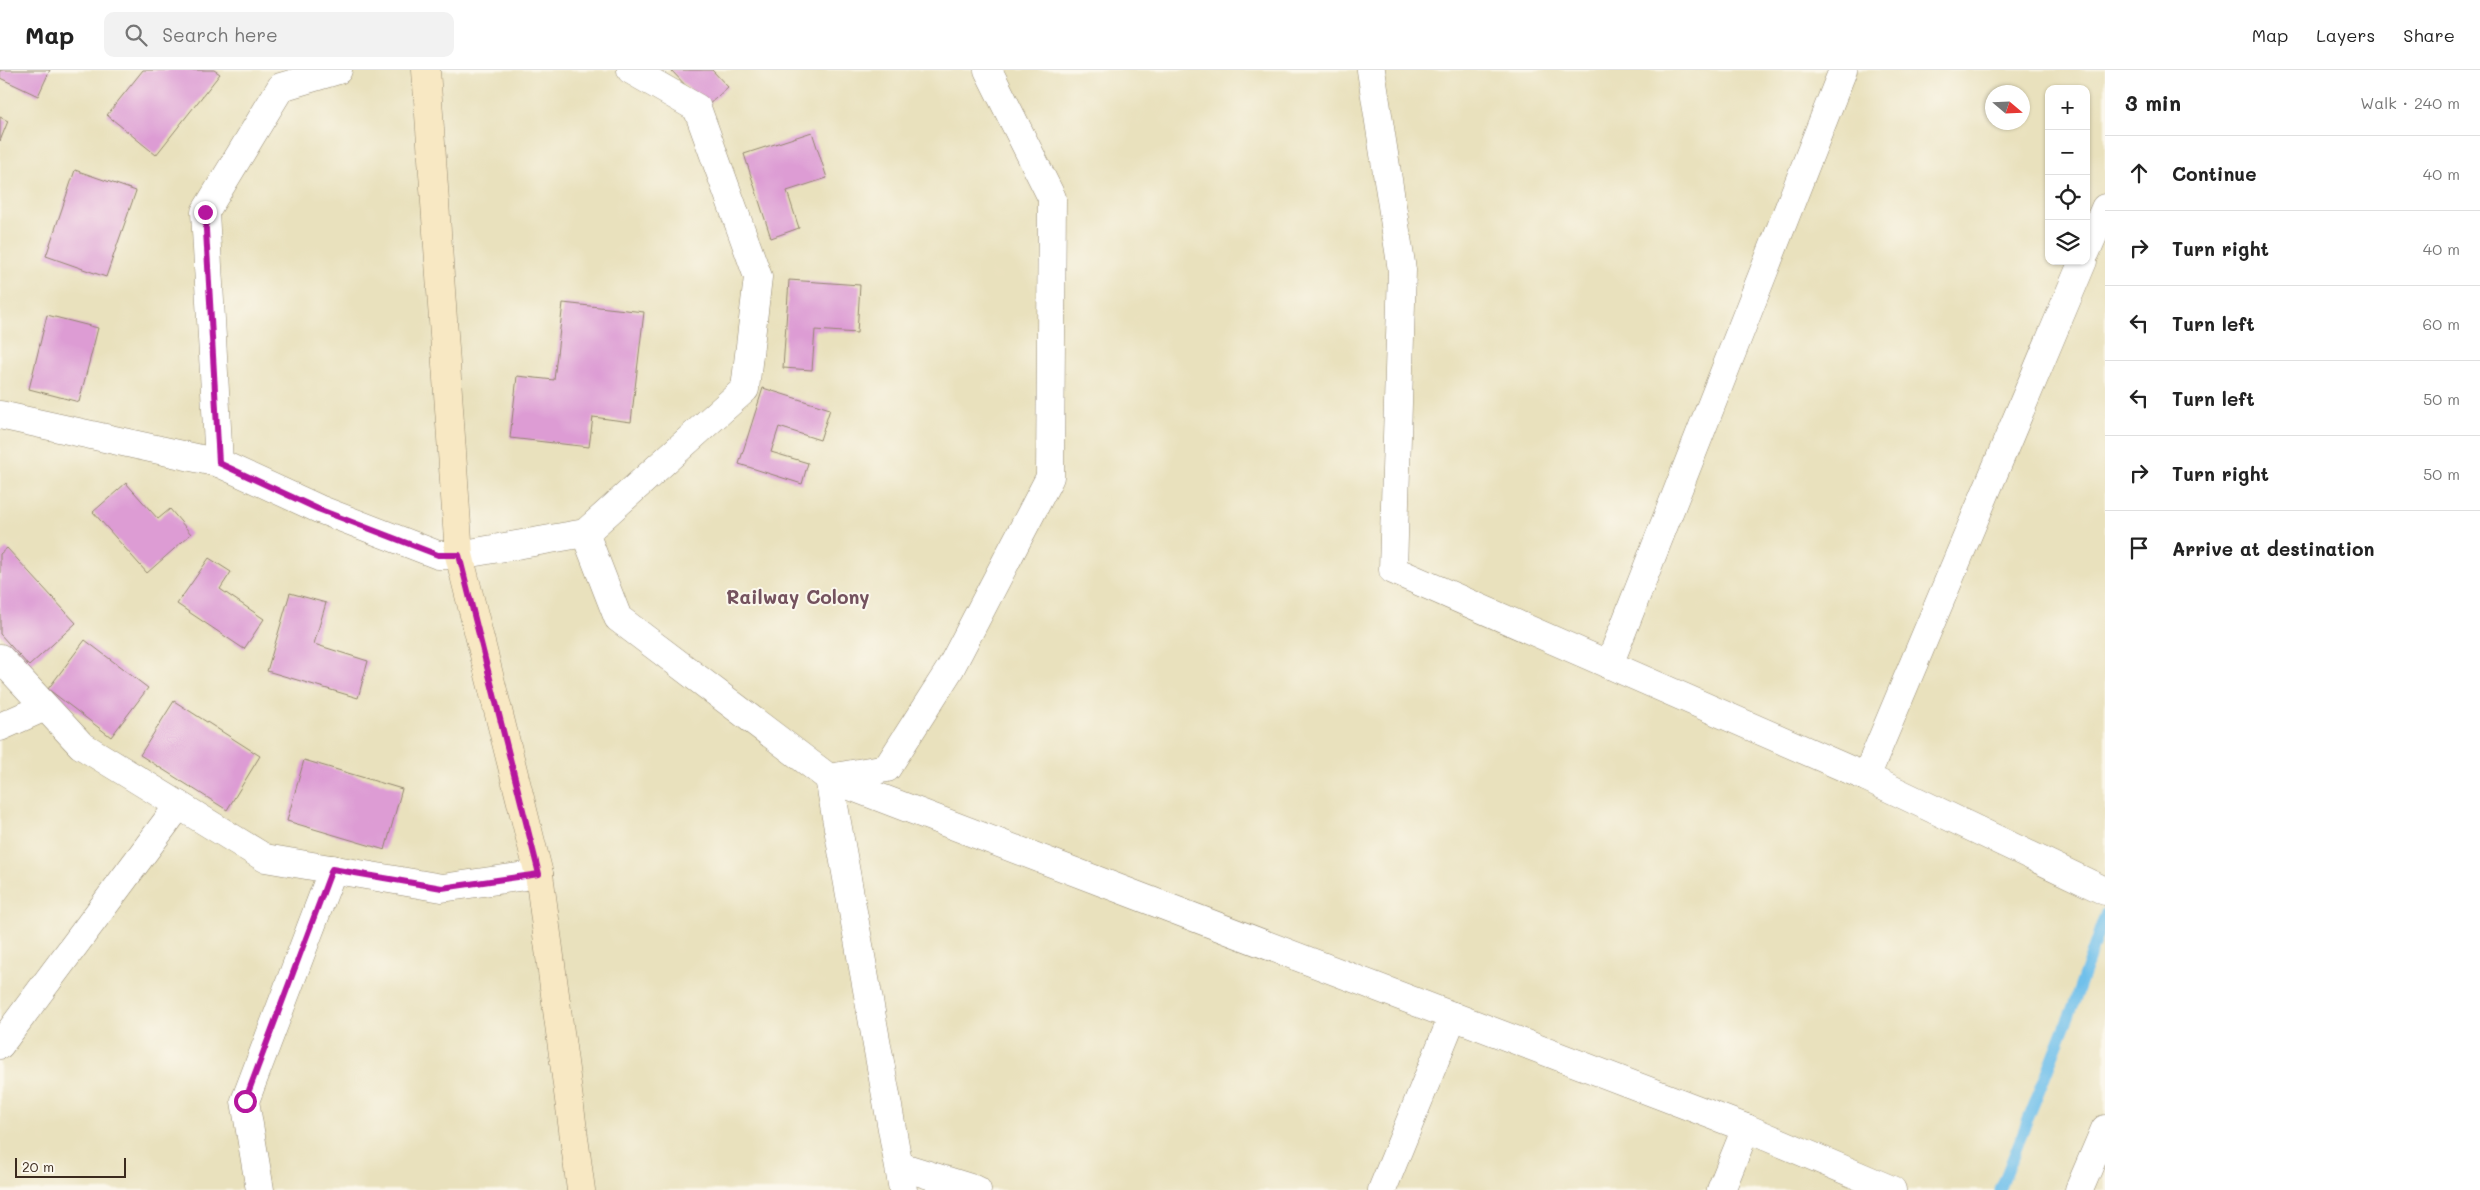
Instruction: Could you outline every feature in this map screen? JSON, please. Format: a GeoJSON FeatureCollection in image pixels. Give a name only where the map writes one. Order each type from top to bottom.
{"type":"FeatureCollection","features":[{"type":"Feature","properties":{"kind":"street"},"geometry":{"type":"LineString","coordinates":[[219,463],[205,212],[281,87],[338,70]]}},
{"type":"Feature","properties":{"kind":"street"},"geometry":{"type":"LineString","coordinates":[[426,70],[459,555],[539,874],[581,1190]]}},
{"type":"Feature","properties":{"kind":"street"},"geometry":{"type":"LineString","coordinates":[[0,415],[219,463],[337,516],[438,555],[459,555],[585,533],[745,390],[758,278],[697,108],[631,70]]}},
{"type":"Feature","properties":{"kind":"street"},"geometry":{"type":"LineString","coordinates":[[829,778],[887,768],[950,669],[1050,477],[1052,198],[988,70]]}},
{"type":"Feature","properties":{"kind":"street"},"geometry":{"type":"LineString","coordinates":[[1371,70],[1402,270],[1393,570],[1866,777],[2105,891]]}},
{"type":"Feature","properties":{"kind":"street"},"geometry":{"type":"LineString","coordinates":[[1609,665],[1843,70]]}},
{"type":"Feature","properties":{"kind":"street"},"geometry":{"type":"LineString","coordinates":[[2090,243],[2105,208]]}},
{"type":"Feature","properties":{"kind":"street"},"geometry":{"type":"LineString","coordinates":[[1866,777],[2081,265]]}},
{"type":"Feature","properties":{"kind":"street"},"geometry":{"type":"LineString","coordinates":[[585,533],[618,618],[829,778],[1746,1128],[1892,1190]]}},
{"type":"Feature","properties":{"kind":"street"},"geometry":{"type":"LineString","coordinates":[[0,658],[80,745],[265,858],[442,888],[539,874]]}},
{"type":"Feature","properties":{"kind":"street"},"geometry":{"type":"LineString","coordinates":[[0,713],[45,707]]}},
{"type":"Feature","properties":{"kind":"street"},"geometry":{"type":"LineString","coordinates":[[0,727],[45,707]]}},
{"type":"Feature","properties":{"kind":"street"},"geometry":{"type":"LineString","coordinates":[[829,778],[901,1178],[977,1190]]}},
{"type":"Feature","properties":{"kind":"street"},"geometry":{"type":"LineString","coordinates":[[0,1045],[179,805]]}},
{"type":"Feature","properties":{"kind":"street"},"geometry":{"type":"LineString","coordinates":[[260,1190],[245,1101],[332,869]]}},
{"type":"Feature","properties":{"kind":"street"},"geometry":{"type":"LineString","coordinates":[[1382,1190],[1453,1016]]}},
{"type":"Feature","properties":{"kind":"street"},"geometry":{"type":"LineString","coordinates":[[1721,1190],[1746,1128]]}},
{"type":"Feature","properties":{"kind":"street"},"geometry":{"type":"LineString","coordinates":[[2080,1190],[2105,1129]]}},
{"type":"Feature","properties":{"kind":"building"},"geometry":{"type":"Polygon","coordinates":[[[0,70],[50,70],[38,96],[0,78],[0,70]]]}},
{"type":"Feature","properties":{"kind":"building"},"geometry":{"type":"Polygon","coordinates":[[[143,70],[214,70],[220,74],[156,155],[107,115],[143,70]]]}},
{"type":"Feature","properties":{"kind":"building"},"geometry":{"type":"Polygon","coordinates":[[[671,70],[712,70],[728,87],[706,107],[671,70]]]}},
{"type":"Feature","properties":{"kind":"building"},"geometry":{"type":"Polygon","coordinates":[[[0,117],[8,121],[0,141],[0,117]]]}},
{"type":"Feature","properties":{"kind":"building"},"geometry":{"type":"Polygon","coordinates":[[[812,132],[827,178],[787,191],[799,228],[771,238],[744,154],[812,132]]]}},
{"type":"Feature","properties":{"kind":"building"},"geometry":{"type":"Polygon","coordinates":[[[75,170],[136,191],[106,277],[46,256],[75,170]]]}},
{"type":"Feature","properties":{"kind":"building"},"geometry":{"type":"Polygon","coordinates":[[[789,280],[860,285],[857,333],[815,330],[812,370],[783,368],[789,280]]]}},
{"type":"Feature","properties":{"kind":"building"},"geometry":{"type":"Polygon","coordinates":[[[563,303],[644,312],[631,422],[593,417],[589,447],[510,438],[517,376],[554,380],[563,303]]]}},
{"type":"Feature","properties":{"kind":"building"},"geometry":{"type":"Polygon","coordinates":[[[47,315],[98,328],[79,402],[29,389],[47,315]]]}},
{"type":"Feature","properties":{"kind":"building"},"geometry":{"type":"Polygon","coordinates":[[[763,388],[830,409],[820,440],[779,427],[771,452],[808,463],[802,484],[739,464],[763,388]]]}},
{"type":"Feature","properties":{"kind":"building"},"geometry":{"type":"Polygon","coordinates":[[[126,483],[158,519],[170,509],[191,534],[147,573],[93,512],[126,483]]]}},
{"type":"Feature","properties":{"kind":"building"},"geometry":{"type":"Polygon","coordinates":[[[7,548],[76,623],[29,666],[0,634],[0,554],[7,548]]]}},
{"type":"Feature","properties":{"kind":"building"},"geometry":{"type":"Polygon","coordinates":[[[209,558],[231,572],[220,589],[264,619],[244,649],[177,604],[209,558]]]}},
{"type":"Feature","properties":{"kind":"building"},"geometry":{"type":"Polygon","coordinates":[[[290,593],[326,603],[314,644],[368,661],[358,698],[267,671],[290,593]]]}},
{"type":"Feature","properties":{"kind":"building"},"geometry":{"type":"Polygon","coordinates":[[[85,640],[148,688],[111,737],[48,689],[85,640]]]}},
{"type":"Feature","properties":{"kind":"building"},"geometry":{"type":"Polygon","coordinates":[[[174,701],[260,756],[227,810],[140,755],[174,701]]]}},
{"type":"Feature","properties":{"kind":"building"},"geometry":{"type":"Polygon","coordinates":[[[304,760],[402,789],[385,850],[287,821],[304,760]]]}},
{"type":"Feature","properties":{"kind":"waterway"},"geometry":{"type":"LineString","coordinates":[[2000,1190],[2073,1006],[2105,914]]}},
{"type":"Feature","properties":{"kind":"district","name":"Railway Colony"},"geometry":{"type":"Point","coordinates":[798,597]}},
{"type":"Feature","properties":{"kind":"route"},"geometry":{"type":"LineString","coordinates":[[205,212],[219,463],[318,509],[438,555],[459,555],[539,874],[442,888],[332,869],[245,1101]]}}]}
